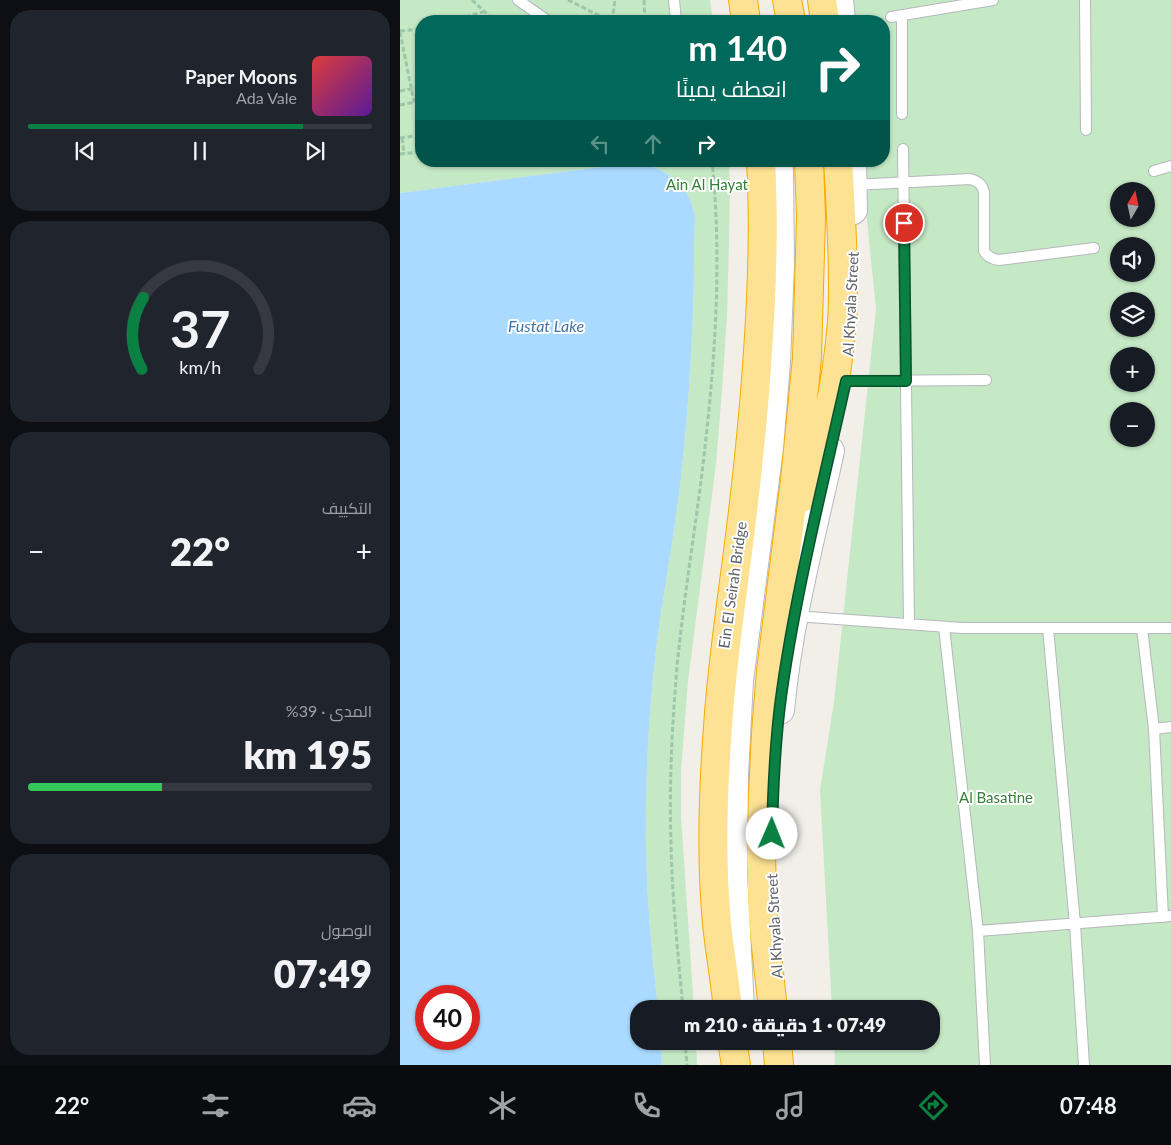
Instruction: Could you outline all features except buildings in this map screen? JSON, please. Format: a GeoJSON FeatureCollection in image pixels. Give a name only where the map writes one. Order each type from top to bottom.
{"type":"FeatureCollection","features":[{"type":"Feature","properties":{"kind":"highway"},"geometry":{"type":"LineString","coordinates":[[742,0],[745,15]]}},
{"type":"Feature","properties":{"kind":"highway"},"geometry":{"type":"LineString","coordinates":[[787,0],[790,15]]}},
{"type":"Feature","properties":{"kind":"highway"},"geometry":{"type":"LineString","coordinates":[[822,0],[824,15]]}},
{"type":"Feature","properties":{"kind":"highway","name":"Ein El Seirah Bridge"},"geometry":{"type":"LineString","coordinates":[[727,1000],[717,924],[714,794],[717,729],[723,665],[746,483],[758,348],[763,238],[760,167]]}},
{"type":"Feature","properties":{"kind":"highway"},"geometry":{"type":"LineString","coordinates":[[772,1000],[763,920],[762,829],[771,671],[795,480],[806,358],[811,217],[809,167]]}},
{"type":"Feature","properties":{"kind":"highway"},"geometry":{"type":"LineString","coordinates":[[786,545],[809,485],[831,404],[838,364],[842,321],[843,277],[838,167]]}},
{"type":"Feature","properties":{"kind":"highway"},"geometry":{"type":"LineString","coordinates":[[734,1050],[736,1065]]}},
{"type":"Feature","properties":{"kind":"highway"},"geometry":{"type":"LineString","coordinates":[[778,1050],[780,1065]]}},
{"type":"Feature","properties":{"kind":"street"},"geometry":{"type":"LineString","coordinates":[[755,0],[757,15]]}},
{"type":"Feature","properties":{"kind":"street"},"geometry":{"type":"LineString","coordinates":[[839,0],[841,15]]}},
{"type":"Feature","properties":{"kind":"street"},"geometry":{"type":"LineString","coordinates":[[740,1000],[733,873],[734,774],[739,680],[769,448],[776,362],[780,265],[778,167]]}},
{"type":"Feature","properties":{"kind":"street","name":"Al Khyala Street"},"geometry":{"type":"LineString","coordinates":[[779,1000],[772,871],[773,780],[782,692],[794,616],[848,371],[854,256],[852,173]]}},
{"type":"Feature","properties":{"kind":"street"},"geometry":{"type":"LineString","coordinates":[[742,1050],[743,1065]]}},
{"type":"Feature","properties":{"kind":"street"},"geometry":{"type":"LineString","coordinates":[[783,1050],[784,1065]]}},
{"type":"Feature","properties":{"kind":"lane"},"geometry":{"type":"LineString","coordinates":[[518,0],[539,15]]}},
{"type":"Feature","properties":{"kind":"lane"},"geometry":{"type":"LineString","coordinates":[[674,0],[675,15]]}},
{"type":"Feature","properties":{"kind":"lane"},"geometry":{"type":"LineString","coordinates":[[891,17],[993,0]]}},
{"type":"Feature","properties":{"kind":"lane"},"geometry":{"type":"LineString","coordinates":[[1084,0],[1086,130]]}},
{"type":"Feature","properties":{"kind":"lane"},"geometry":{"type":"LineString","coordinates":[[902,15],[902,114]]}},
{"type":"Feature","properties":{"kind":"lane"},"geometry":{"type":"LineString","coordinates":[[903,150],[909,624]]}},
{"type":"Feature","properties":{"kind":"lane"},"geometry":{"type":"LineString","coordinates":[[1154,171],[1171,166]]}},
{"type":"Feature","properties":{"kind":"lane"},"geometry":{"type":"LineString","coordinates":[[852,173],[904,184],[970,179],[980,183],[984,192],[984,251],[990,258],[999,260],[1094,248]]}},
{"type":"Feature","properties":{"kind":"lane"},"geometry":{"type":"LineString","coordinates":[[846,381],[986,380]]}},
{"type":"Feature","properties":{"kind":"lane"},"geometry":{"type":"LineString","coordinates":[[794,616],[944,627],[1171,628]]}},
{"type":"Feature","properties":{"kind":"lane"},"geometry":{"type":"LineString","coordinates":[[944,627],[978,931],[985,1065]]}},
{"type":"Feature","properties":{"kind":"lane"},"geometry":{"type":"LineString","coordinates":[[1048,628],[1075,924],[1084,1065]]}},
{"type":"Feature","properties":{"kind":"lane"},"geometry":{"type":"LineString","coordinates":[[978,931],[1167,917],[1154,729],[1142,628]]}},
{"type":"Feature","properties":{"kind":"lane"},"geometry":{"type":"LineString","coordinates":[[1154,729],[1171,727]]}},
{"type":"Feature","properties":{"kind":"path"},"geometry":{"type":"LineString","coordinates":[[472,0],[487,15]]}},
{"type":"Feature","properties":{"kind":"path"},"geometry":{"type":"LineString","coordinates":[[568,0],[598,15]]}},
{"type":"Feature","properties":{"kind":"path"},"geometry":{"type":"LineString","coordinates":[[614,15],[615,0]]}},
{"type":"Feature","properties":{"kind":"path"},"geometry":{"type":"LineString","coordinates":[[644,0],[645,15]]}},
{"type":"Feature","properties":{"kind":"path"},"geometry":{"type":"LineString","coordinates":[[472,15],[483,12]]}},
{"type":"Feature","properties":{"kind":"path"},"geometry":{"type":"LineString","coordinates":[[400,105],[414,102],[400,31],[415,30]]}},
{"type":"Feature","properties":{"kind":"path"},"geometry":{"type":"LineString","coordinates":[[400,91],[415,88]]}},
{"type":"Feature","properties":{"kind":"path"},"geometry":{"type":"LineString","coordinates":[[415,136],[401,138],[402,154],[415,153]]}},
{"type":"Feature","properties":{"kind":"path"},"geometry":{"type":"LineString","coordinates":[[682,1000],[674,904],[670,781],[678,667],[701,480],[716,329],[717,231],[712,167]]}},
{"type":"Feature","properties":{"kind":"path"},"geometry":{"type":"LineString","coordinates":[[686,1050],[687,1065]]}},
{"type":"Feature","properties":{"kind":"green space","name":"Ain Al Hayat"},"geometry":{"type":"Polygon","coordinates":[[[400,0],[710,0],[712,15],[415,15],[415,167],[601,167],[400,193],[400,0]]]}},
{"type":"Feature","properties":{"kind":"green space","name":"Al Basatine"},"geometry":{"type":"Polygon","coordinates":[[[837,0],[1171,0],[1171,1065],[835,1065],[834,1050],[940,1050],[940,1000],[832,1000],[820,790],[834,702],[876,309],[862,167],[890,167],[890,15],[839,15],[837,0]]]}},
{"type":"Feature","properties":{"kind":"green space","name":"Ain Al Hayat"},"geometry":{"type":"Polygon","coordinates":[[[652,167],[729,167],[727,316],[722,390],[716,464],[688,681],[681,771],[681,817],[693,1000],[657,1000],[649,912],[646,834],[648,737],[657,641],[680,485],[687,411],[694,296],[694,212],[686,192],[670,176],[652,167]]]}},
{"type":"Feature","properties":{"kind":"green space"},"geometry":{"type":"Polygon","coordinates":[[[661,1050],[696,1050],[697,1065],[662,1065],[661,1050]]]}},
{"type":"Feature","properties":{"kind":"water","name":"Fustat Lake"},"geometry":{"type":"Polygon","coordinates":[[[601,167],[652,167],[664,172],[676,181],[686,192],[692,205],[695,220],[694,296],[687,411],[677,509],[657,641],[647,769],[646,834],[648,898],[657,1000],[630,1000],[630,1050],[661,1050],[662,1065],[400,1065],[400,193],[601,167]]]}},
{"type":"Feature","properties":{"kind":"route"},"geometry":{"type":"LineString","coordinates":[[772,834],[773,780],[782,692],[794,616],[846,381],[906,381],[904,223]]}}]}
